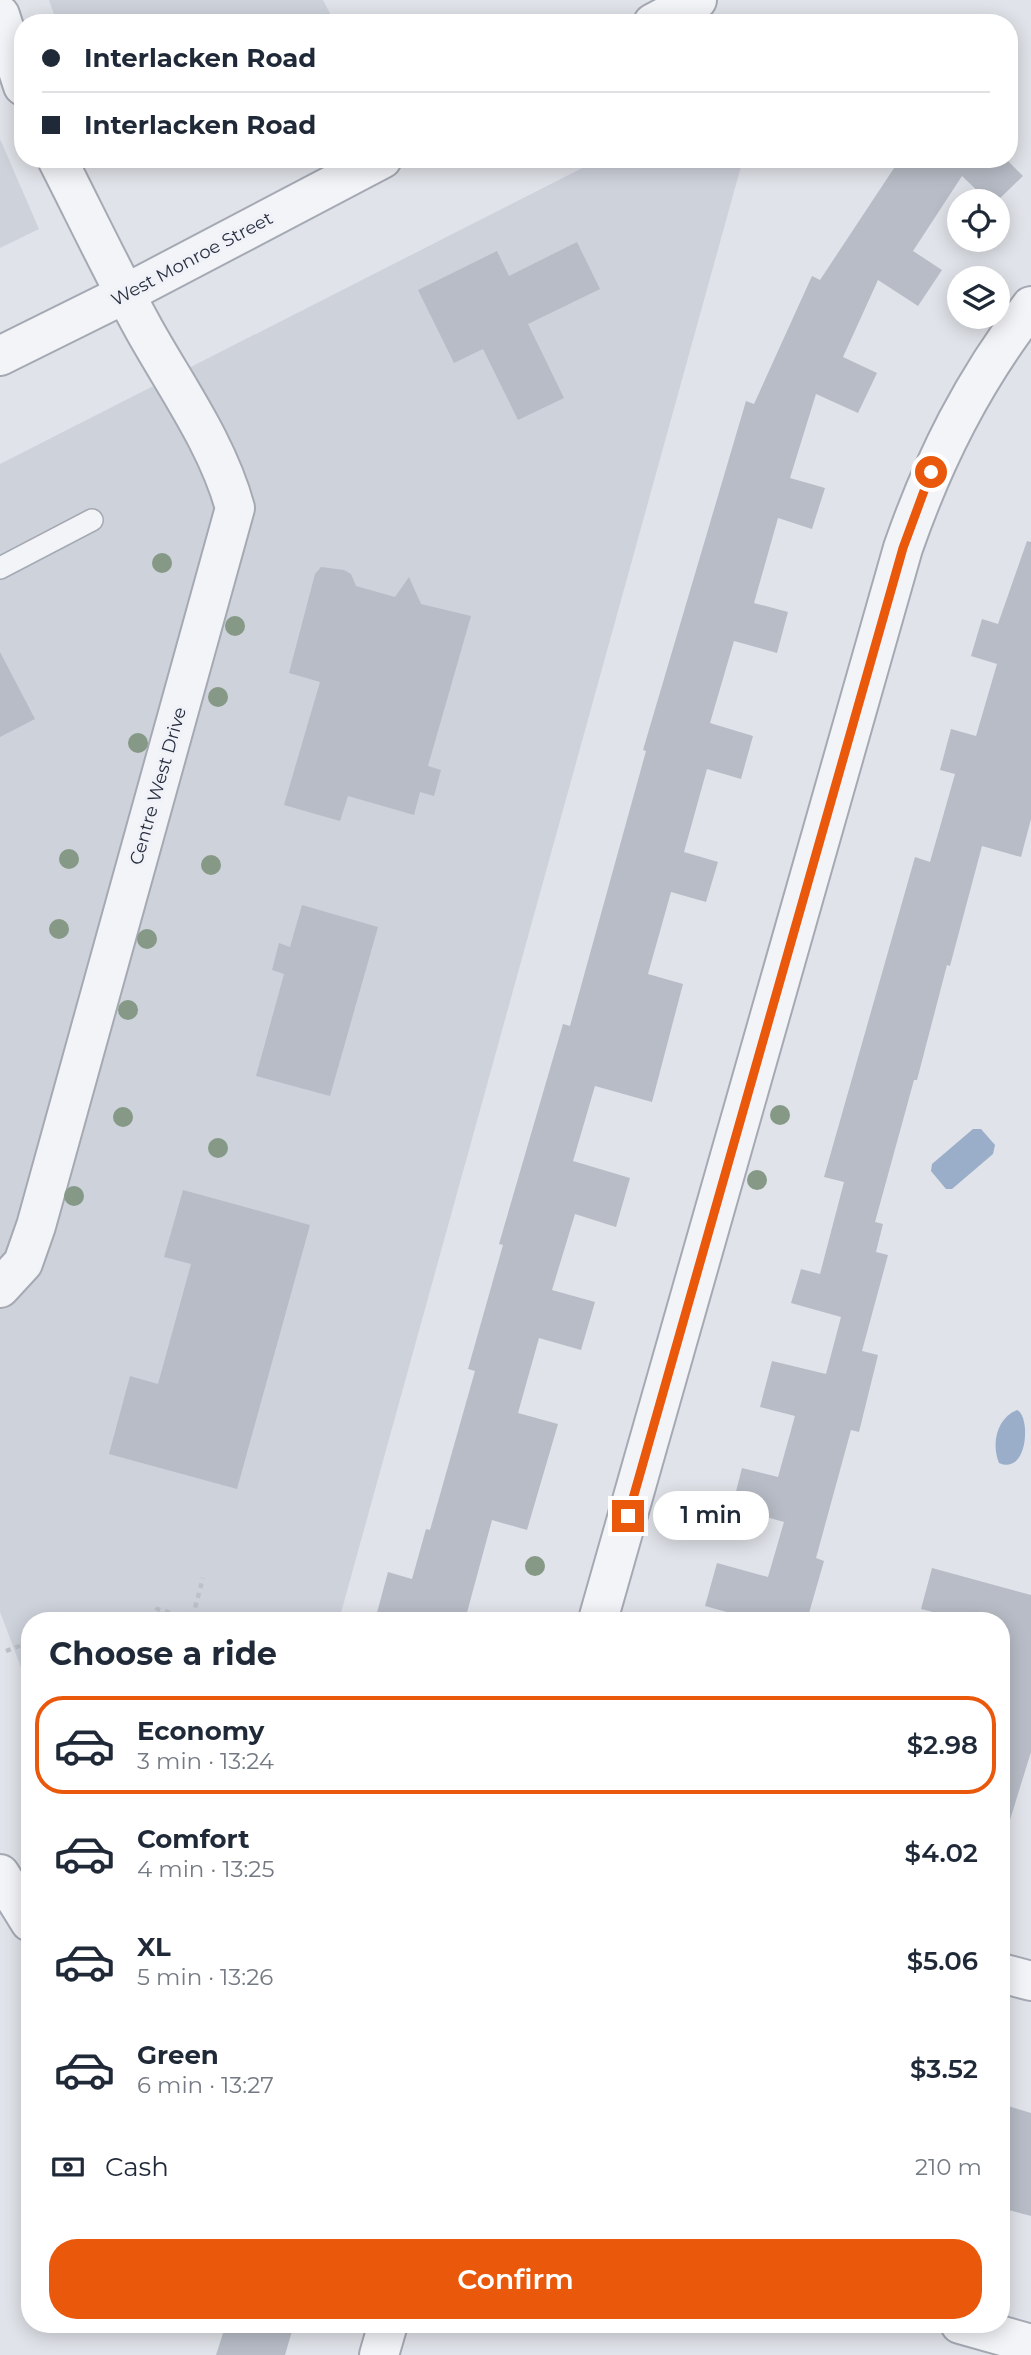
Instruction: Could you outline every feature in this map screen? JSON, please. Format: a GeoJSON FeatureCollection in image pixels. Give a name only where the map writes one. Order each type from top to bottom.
{"type":"FeatureCollection","features":[{"type":"Feature","properties":{"kind":"street"},"geometry":{"type":"LineString","coordinates":[[670,14],[697,0]]}},
{"type":"Feature","properties":{"kind":"street"},"geometry":{"type":"LineString","coordinates":[[0,15],[14,58]]}},
{"type":"Feature","properties":{"kind":"street","name":"Centre West Drive"},"geometry":{"type":"LineString","coordinates":[[0,1288],[23,1263],[36,1226],[231,531],[235,508],[230,488],[212,450],[125,294],[62,168]]}},
{"type":"Feature","properties":{"kind":"street","name":"West Monroe Street"},"geometry":{"type":"LineString","coordinates":[[0,356],[125,294],[365,168]]}},
{"type":"Feature","properties":{"kind":"street"},"geometry":{"type":"LineString","coordinates":[[600,1612],[903,548],[923,491],[948,435],[1007,337],[1031,306]]}},
{"type":"Feature","properties":{"kind":"street"},"geometry":{"type":"LineString","coordinates":[[0,1874],[21,1908]]}},
{"type":"Feature","properties":{"kind":"street"},"geometry":{"type":"LineString","coordinates":[[1010,1975],[1031,1981]]}},
{"type":"Feature","properties":{"kind":"street"},"geometry":{"type":"LineString","coordinates":[[379,2355],[385,2333]]}},
{"type":"Feature","properties":{"kind":"street"},"geometry":{"type":"LineString","coordinates":[[992,2333],[1031,2344]]}},
{"type":"Feature","properties":{"kind":"lane"},"geometry":{"type":"LineString","coordinates":[[0,568],[92,520]]}},
{"type":"Feature","properties":{"kind":"path"},"geometry":{"type":"LineString","coordinates":[[194,1612],[203,1578]]}},
{"type":"Feature","properties":{"kind":"path"},"geometry":{"type":"LineString","coordinates":[[6,1651],[21,1645]]}},
{"type":"Feature","properties":{"kind":"shaded area"},"geometry":{"type":"Polygon","coordinates":[[[49,0],[323,0],[330,14],[54,14],[49,0]]]}},
{"type":"Feature","properties":{"kind":"shaded area"},"geometry":{"type":"Polygon","coordinates":[[[0,139],[39,229],[0,248],[0,139]]]}},
{"type":"Feature","properties":{"kind":"shaded area"},"geometry":{"type":"Polygon","coordinates":[[[582,168],[741,168],[341,1612],[21,1612],[21,1667],[0,1612],[0,464],[582,168]]]}},
{"type":"Feature","properties":{"kind":"water"},"geometry":{"type":"Polygon","coordinates":[[[973,1129],[981,1129],[995,1145],[993,1154],[952,1189],[946,1189],[931,1171],[932,1164],[973,1129]]]}},
{"type":"Feature","properties":{"kind":"water"},"geometry":{"type":"Polygon","coordinates":[[[1017,1410],[1024,1423],[1025,1433],[1021,1454],[1009,1465],[999,1463],[996,1440],[1000,1425],[1017,1410]]]}},
{"type":"Feature","properties":{"kind":"building"},"geometry":{"type":"Polygon","coordinates":[[[894,168],[1015,168],[1023,176],[1009,189],[976,189],[962,176],[954,189],[947,189],[947,199],[913,251],[942,270],[918,306],[878,280],[843,357],[877,373],[858,413],[816,394],[790,478],[825,488],[812,529],[778,518],[754,603],[788,612],[777,653],[734,641],[710,723],[753,736],[741,779],[707,769],[684,852],[718,862],[706,902],[671,892],[648,974],[683,984],[652,1102],[595,1086],[573,1161],[630,1178],[616,1227],[575,1214],[552,1290],[595,1302],[581,1350],[539,1338],[518,1413],[558,1424],[527,1530],[492,1520],[467,1612],[377,1612],[388,1572],[412,1579],[426,1529],[430,1530],[475,1371],[468,1369],[503,1245],[499,1244],[563,1024],[570,1026],[646,751],[643,750],[746,401],[754,404],[812,276],[820,280],[894,168]]]}},
{"type":"Feature","properties":{"kind":"building"},"geometry":{"type":"Polygon","coordinates":[[[577,242],[600,289],[528,324],[564,398],[518,420],[483,349],[454,363],[418,290],[497,251],[509,276],[577,242]]]}},
{"type":"Feature","properties":{"kind":"building"},"geometry":{"type":"Polygon","coordinates":[[[1027,541],[1031,542],[1031,819],[1021,857],[982,846],[917,1080],[914,1080],[875,1222],[883,1224],[876,1252],[888,1255],[862,1351],[878,1355],[859,1432],[851,1430],[816,1558],[824,1561],[809,1612],[727,1612],[705,1606],[717,1563],[768,1577],[784,1522],[732,1507],[742,1468],[778,1477],[795,1416],[760,1407],[772,1361],[826,1374],[841,1317],[791,1303],[801,1269],[820,1274],[844,1182],[824,1177],[915,857],[930,862],[955,774],[940,770],[951,729],[976,736],[997,664],[971,656],[982,619],[998,624],[1027,541]]]}},
{"type":"Feature","properties":{"kind":"building"},"geometry":{"type":"Polygon","coordinates":[[[321,567],[344,570],[351,574],[356,586],[395,597],[409,577],[421,604],[471,616],[428,766],[441,770],[434,796],[420,792],[414,815],[348,796],[340,821],[284,805],[320,682],[289,673],[315,574],[321,567]]]}},
{"type":"Feature","properties":{"kind":"building"},"geometry":{"type":"Polygon","coordinates":[[[0,652],[35,719],[0,737],[0,652]]]}},
{"type":"Feature","properties":{"kind":"building"},"geometry":{"type":"Polygon","coordinates":[[[302,905],[378,927],[330,1096],[256,1076],[284,974],[272,970],[279,943],[290,947],[302,905]]]}},
{"type":"Feature","properties":{"kind":"building"},"geometry":{"type":"Polygon","coordinates":[[[183,1190],[310,1225],[237,1489],[109,1454],[130,1376],[158,1384],[191,1264],[164,1257],[183,1190]]]}},
{"type":"Feature","properties":{"kind":"building"},"geometry":{"type":"Polygon","coordinates":[[[932,1568],[1031,1595],[1031,1752],[1010,1820],[1010,1612],[933,1612],[921,1609],[932,1568]]]}},
{"type":"Feature","properties":{"kind":"building"},"geometry":{"type":"Polygon","coordinates":[[[1010,2107],[1031,2113],[1031,2216],[1010,2210],[1010,2107]]]}},
{"type":"Feature","properties":{"kind":"building"},"geometry":{"type":"Polygon","coordinates":[[[223,2333],[291,2333],[285,2355],[216,2355],[223,2333]]]}},
{"type":"Feature","properties":{"kind":"route"},"geometry":{"type":"LineString","coordinates":[[628,1516],[903,548],[931,472]]}}]}
